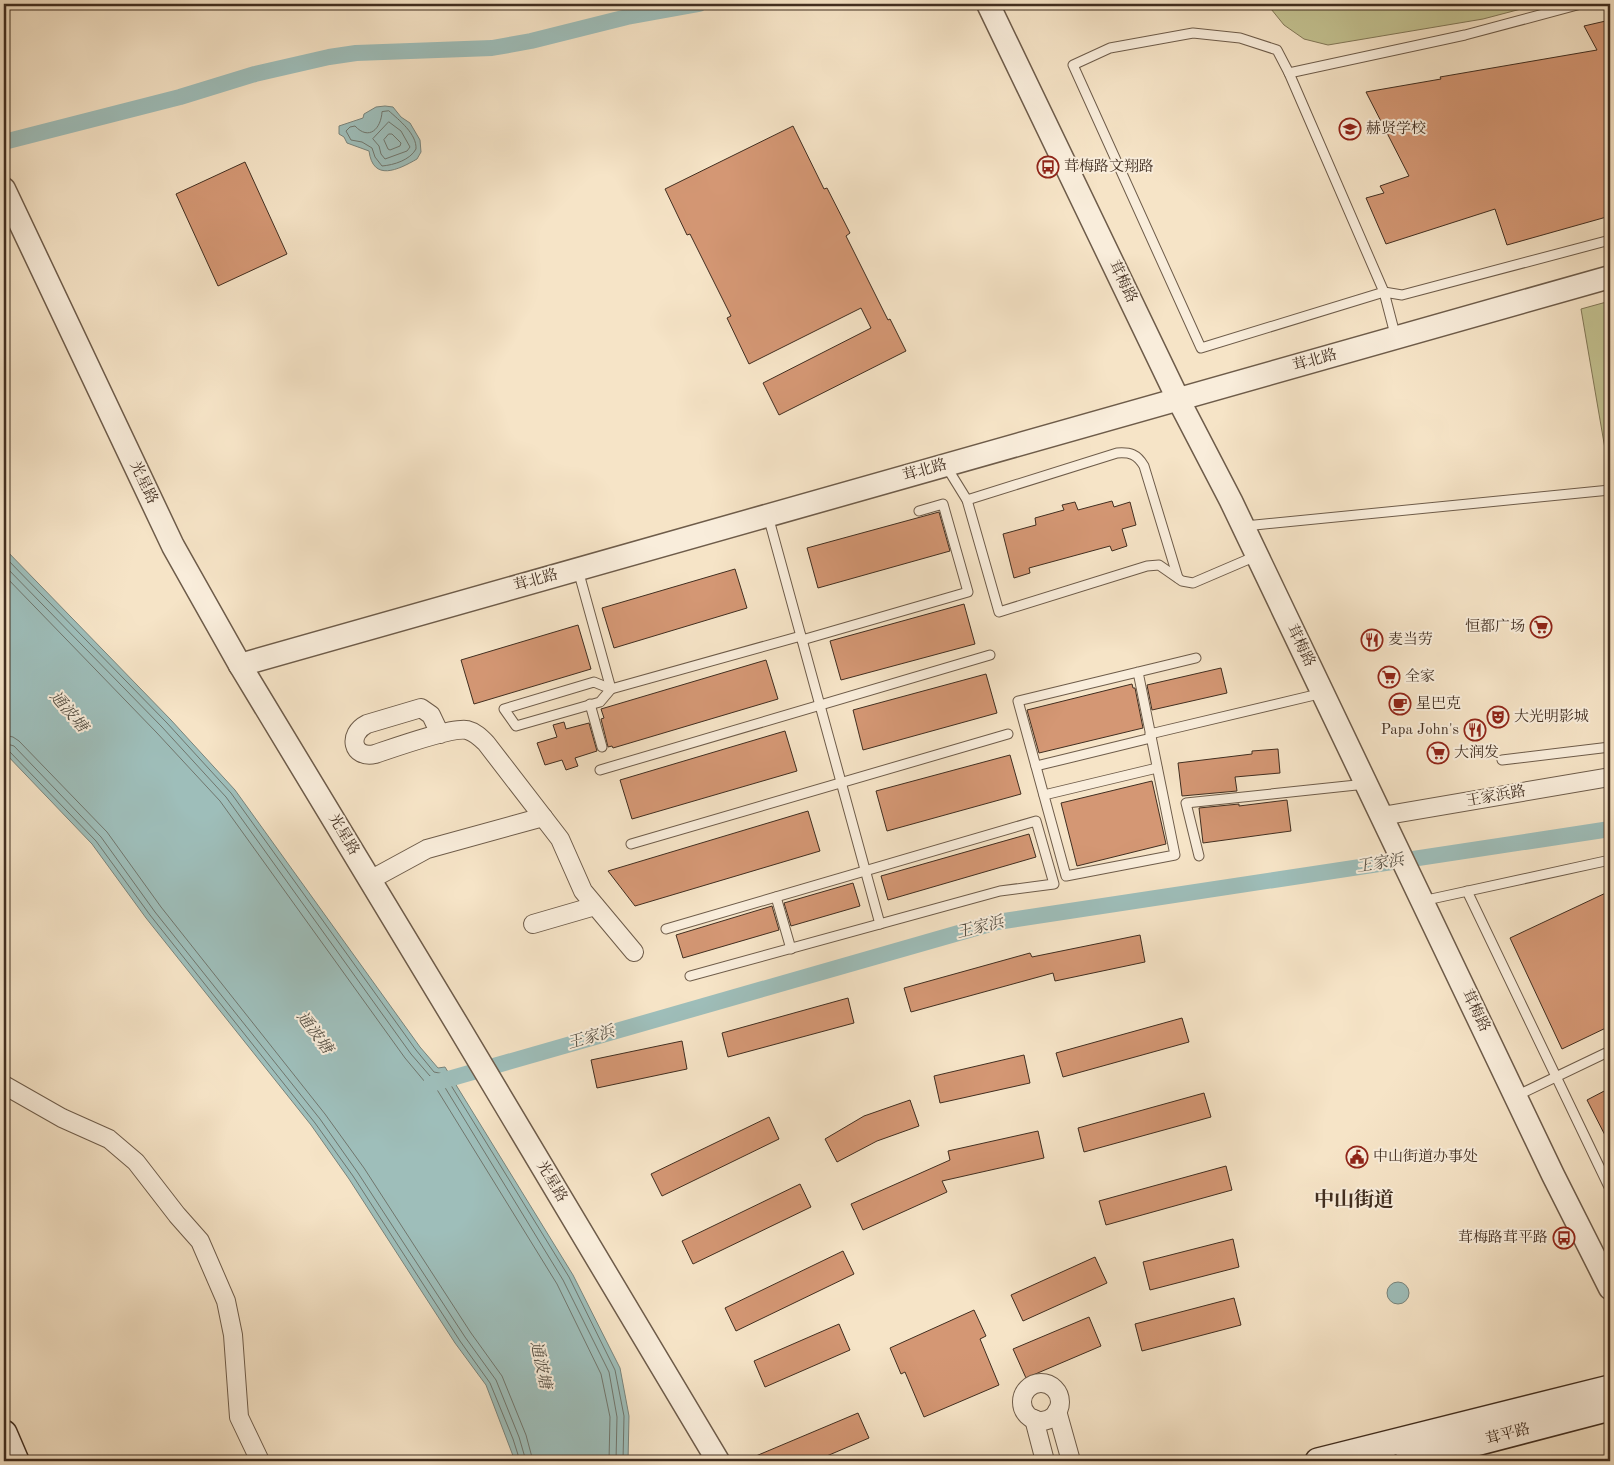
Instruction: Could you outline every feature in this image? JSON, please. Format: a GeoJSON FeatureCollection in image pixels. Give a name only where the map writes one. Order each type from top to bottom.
{"type":"FeatureCollection","features":[{"type":"Feature","properties":{"kind":"main road"},"geometry":{"type":"LineString","coordinates":[[1318,1461],[1610,1388]]}},
{"type":"Feature","properties":{"kind":"main road","name":"茸平路"},"geometry":{"type":"LineString","coordinates":[[1407,1461],[1610,1408]]}},
{"type":"Feature","properties":{"kind":"main road"},"geometry":{"type":"LineString","coordinates":[[4,1433],[16,1461]]}},
{"type":"Feature","properties":{"kind":"street","name":"茸梅路"},"geometry":{"type":"LineString","coordinates":[[988,4],[1178,399],[1243,526],[1610,1288]]}},
{"type":"Feature","properties":{"kind":"street","name":"光星路"},"geometry":{"type":"LineString","coordinates":[[4,190],[173,546],[240,665],[473,1050],[718,1461]]}},
{"type":"Feature","properties":{"kind":"street","name":"茸北路"},"geometry":{"type":"LineString","coordinates":[[240,665],[1610,277]]}},
{"type":"Feature","properties":{"kind":"street"},"geometry":{"type":"LineString","coordinates":[[440,734],[454,730],[466,730],[477,734],[486,742],[560,839],[583,892],[634,952]]}},
{"type":"Feature","properties":{"kind":"street","name":"王家浜路"},"geometry":{"type":"LineString","coordinates":[[1386,826],[1610,777]]}},
{"type":"Feature","properties":{"kind":"street"},"geometry":{"type":"LineString","coordinates":[[370,880],[426,849],[543,817]]}},
{"type":"Feature","properties":{"kind":"street"},"geometry":{"type":"LineString","coordinates":[[533,924],[596,906]]}},
{"type":"Feature","properties":{"kind":"street"},"geometry":{"type":"LineString","coordinates":[[4,1085],[62,1118],[109,1139],[136,1162],[177,1215],[200,1241],[226,1301],[233,1335],[239,1417],[260,1461]]}},
{"type":"Feature","properties":{"kind":"street"},"geometry":{"type":"LineString","coordinates":[[1057,1411],[1050,1418],[1034,1419],[1025,1411],[1023,1404],[1025,1392],[1035,1384],[1042,1383],[1054,1388],[1060,1399],[1057,1411],[1071,1461]]}},
{"type":"Feature","properties":{"kind":"street"},"geometry":{"type":"LineString","coordinates":[[1034,1419],[1044,1461]]}},
{"type":"Feature","properties":{"kind":"lane"},"geometry":{"type":"LineString","coordinates":[[1289,73],[1465,36],[1581,4]]}},
{"type":"Feature","properties":{"kind":"lane"},"geometry":{"type":"LineString","coordinates":[[1396,338],[1384,292],[1289,73],[1277,50],[1240,38],[1193,33],[1110,48],[1074,65],[1201,348],[1384,292],[1402,294],[1610,240]]}},
{"type":"Feature","properties":{"kind":"lane"},"geometry":{"type":"LineString","coordinates":[[967,500],[1116,453],[1134,454],[1140,458],[1144,466],[1178,578]]}},
{"type":"Feature","properties":{"kind":"lane"},"geometry":{"type":"LineString","coordinates":[[946,465],[967,500],[999,612],[1147,566],[1159,565],[1182,582],[1194,583],[1257,556]]}},
{"type":"Feature","properties":{"kind":"lane"},"geometry":{"type":"LineString","coordinates":[[1243,526],[1610,490]]}},
{"type":"Feature","properties":{"kind":"lane"},"geometry":{"type":"LineString","coordinates":[[612,689],[594,682],[504,708],[516,726],[600,702],[612,689],[968,592],[943,504],[919,511]]}},
{"type":"Feature","properties":{"kind":"lane"},"geometry":{"type":"LineString","coordinates":[[768,516],[880,924]]}},
{"type":"Feature","properties":{"kind":"lane"},"geometry":{"type":"LineString","coordinates":[[578,569],[612,689]]}},
{"type":"Feature","properties":{"kind":"lane"},"geometry":{"type":"LineString","coordinates":[[600,770],[990,655]]}},
{"type":"Feature","properties":{"kind":"lane"},"geometry":{"type":"LineString","coordinates":[[1138,672],[1175,855],[1066,876],[1018,701],[1138,672],[1196,658]]}},
{"type":"Feature","properties":{"kind":"lane"},"geometry":{"type":"LineString","coordinates":[[1036,766],[1323,693]]}},
{"type":"Feature","properties":{"kind":"lane"},"geometry":{"type":"LineString","coordinates":[[590,704],[602,747]]}},
{"type":"Feature","properties":{"kind":"lane"},"geometry":{"type":"LineString","coordinates":[[631,844],[1008,734]]}},
{"type":"Feature","properties":{"kind":"lane"},"geometry":{"type":"LineString","coordinates":[[1502,760],[1610,747]]}},
{"type":"Feature","properties":{"kind":"lane"},"geometry":{"type":"LineString","coordinates":[[1044,795],[1157,768]]}},
{"type":"Feature","properties":{"kind":"lane"},"geometry":{"type":"LineString","coordinates":[[1199,856],[1186,803],[1367,784]]}},
{"type":"Feature","properties":{"kind":"lane"},"geometry":{"type":"LineString","coordinates":[[666,929],[1036,821],[1054,884],[1000,892],[690,976]]}},
{"type":"Feature","properties":{"kind":"lane"},"geometry":{"type":"LineString","coordinates":[[1420,896],[1467,891],[1610,860]]}},
{"type":"Feature","properties":{"kind":"lane"},"geometry":{"type":"LineString","coordinates":[[1467,891],[1610,1189]]}},
{"type":"Feature","properties":{"kind":"lane"},"geometry":{"type":"LineString","coordinates":[[776,897],[791,948]]}},
{"type":"Feature","properties":{"kind":"lane"},"geometry":{"type":"LineString","coordinates":[[1516,1096],[1610,1051]]}},
{"type":"Feature","properties":{"kind":"shaded area"},"geometry":{"type":"Polygon","coordinates":[[[1267,4],[1540,4],[1483,19],[1328,45],[1304,39],[1284,25],[1267,4]]]}},
{"type":"Feature","properties":{"kind":"shaded area"},"geometry":{"type":"Polygon","coordinates":[[[1610,301],[1610,478],[1581,309],[1610,301]]]}},
{"type":"Feature","properties":{"kind":"water"},"geometry":{"type":"Polygon","coordinates":[[[376,107],[393,107],[401,117],[410,123],[420,140],[421,152],[417,159],[402,167],[387,171],[376,167],[371,161],[369,151],[347,143],[344,137],[339,134],[339,126],[363,118],[364,114],[376,107]]]}},
{"type":"Feature","properties":{"kind":"water","name":"通波塘"},"geometry":{"type":"Polygon","coordinates":[[[4,548],[171,720],[235,790],[420,1047],[438,1068],[445,1067],[573,1275],[620,1368],[629,1416],[628,1461],[515,1461],[486,1385],[455,1343],[349,1179],[311,1125],[146,918],[92,844],[4,752],[4,548]]]}},
{"type":"Feature","properties":{"kind":"water"},"geometry":{"type":"Polygon","coordinates":[[[1398,1282],[1406,1285],[1409,1293],[1406,1301],[1398,1304],[1390,1301],[1387,1293],[1390,1285],[1398,1282]]]}},
{"type":"Feature","properties":{"kind":"building"},"geometry":{"type":"Polygon","coordinates":[[[1610,20],[1610,216],[1507,245],[1495,209],[1386,244],[1366,198],[1384,193],[1380,186],[1409,176],[1366,92],[1441,79],[1440,77],[1597,50],[1584,26],[1610,20]]]}},
{"type":"Feature","properties":{"kind":"building"},"geometry":{"type":"Polygon","coordinates":[[[793,126],[824,189],[827,188],[850,233],[846,236],[888,320],[890,319],[906,351],[779,415],[763,383],[871,328],[861,308],[749,364],[727,318],[731,316],[690,234],[687,235],[665,189],[793,126]]]}},
{"type":"Feature","properties":{"kind":"building"},"geometry":{"type":"Polygon","coordinates":[[[245,162],[287,254],[218,286],[176,194],[245,162]]]}},
{"type":"Feature","properties":{"kind":"building"},"geometry":{"type":"Polygon","coordinates":[[[1112,501],[1114,507],[1130,502],[1136,525],[1122,529],[1127,546],[1112,551],[1110,546],[1029,568],[1030,573],[1014,578],[1003,534],[1036,525],[1035,518],[1064,510],[1062,505],[1075,502],[1078,510],[1112,501]]]}},
{"type":"Feature","properties":{"kind":"building"},"geometry":{"type":"Polygon","coordinates":[[[939,512],[950,551],[818,588],[807,548],[939,512]]]}},
{"type":"Feature","properties":{"kind":"building"},"geometry":{"type":"Polygon","coordinates":[[[735,569],[747,608],[614,648],[602,608],[735,569]]]}},
{"type":"Feature","properties":{"kind":"building"},"geometry":{"type":"Polygon","coordinates":[[[964,604],[975,644],[841,680],[830,641],[964,604]]]}},
{"type":"Feature","properties":{"kind":"building"},"geometry":{"type":"Polygon","coordinates":[[[578,625],[591,669],[474,704],[461,660],[578,625]]]}},
{"type":"Feature","properties":{"kind":"building"},"geometry":{"type":"Polygon","coordinates":[[[766,660],[778,699],[613,748],[612,746],[608,747],[601,719],[604,718],[601,709],[766,660]]]}},
{"type":"Feature","properties":{"kind":"building"},"geometry":{"type":"Polygon","coordinates":[[[1221,668],[1227,693],[1152,710],[1147,685],[1221,668]]]}},
{"type":"Feature","properties":{"kind":"building"},"geometry":{"type":"Polygon","coordinates":[[[986,674],[997,713],[863,750],[853,710],[986,674]]]}},
{"type":"Feature","properties":{"kind":"building"},"geometry":{"type":"Polygon","coordinates":[[[1132,684],[1133,688],[1135,688],[1143,728],[1039,753],[1027,710],[1132,684]]]}},
{"type":"Feature","properties":{"kind":"building"},"geometry":{"type":"Polygon","coordinates":[[[564,722],[566,729],[589,723],[597,751],[575,758],[578,766],[566,770],[562,760],[545,765],[537,743],[557,737],[553,725],[564,722]]]}},
{"type":"Feature","properties":{"kind":"building"},"geometry":{"type":"Polygon","coordinates":[[[785,731],[797,771],[632,819],[620,780],[785,731]]]}},
{"type":"Feature","properties":{"kind":"building"},"geometry":{"type":"Polygon","coordinates":[[[1278,749],[1280,773],[1235,777],[1237,791],[1182,796],[1178,763],[1252,754],[1252,751],[1278,749]]]}},
{"type":"Feature","properties":{"kind":"building"},"geometry":{"type":"Polygon","coordinates":[[[1010,755],[1021,794],[887,831],[876,791],[1010,755]]]}},
{"type":"Feature","properties":{"kind":"building"},"geometry":{"type":"Polygon","coordinates":[[[1152,781],[1166,844],[1077,866],[1061,803],[1152,781]]]}},
{"type":"Feature","properties":{"kind":"building"},"geometry":{"type":"Polygon","coordinates":[[[1287,800],[1291,831],[1203,843],[1199,808],[1239,804],[1239,806],[1287,800]]]}},
{"type":"Feature","properties":{"kind":"building"},"geometry":{"type":"Polygon","coordinates":[[[808,811],[820,851],[635,906],[608,871],[808,811]]]}},
{"type":"Feature","properties":{"kind":"building"},"geometry":{"type":"Polygon","coordinates":[[[1029,834],[1036,857],[888,900],[881,876],[1029,834]]]}},
{"type":"Feature","properties":{"kind":"building"},"geometry":{"type":"Polygon","coordinates":[[[853,883],[860,906],[791,926],[784,903],[853,883]]]}},
{"type":"Feature","properties":{"kind":"building"},"geometry":{"type":"Polygon","coordinates":[[[1610,891],[1610,1026],[1562,1049],[1510,938],[1610,891]]]}},
{"type":"Feature","properties":{"kind":"building"},"geometry":{"type":"Polygon","coordinates":[[[772,906],[779,930],[683,958],[676,935],[772,906]]]}},
{"type":"Feature","properties":{"kind":"building"},"geometry":{"type":"Polygon","coordinates":[[[1140,935],[1145,962],[1055,981],[1053,973],[911,1012],[904,988],[1030,953],[1032,957],[1140,935]]]}},
{"type":"Feature","properties":{"kind":"building"},"geometry":{"type":"Polygon","coordinates":[[[848,998],[854,1023],[728,1057],[722,1033],[848,998]]]}},
{"type":"Feature","properties":{"kind":"building"},"geometry":{"type":"Polygon","coordinates":[[[1182,1018],[1189,1042],[1063,1077],[1056,1053],[1182,1018]]]}},
{"type":"Feature","properties":{"kind":"building"},"geometry":{"type":"Polygon","coordinates":[[[682,1041],[687,1069],[597,1088],[591,1060],[682,1041]]]}},
{"type":"Feature","properties":{"kind":"building"},"geometry":{"type":"Polygon","coordinates":[[[1024,1055],[1030,1083],[940,1103],[934,1076],[1024,1055]]]}},
{"type":"Feature","properties":{"kind":"building"},"geometry":{"type":"Polygon","coordinates":[[[1610,1088],[1610,1145],[1587,1100],[1610,1088]]]}},
{"type":"Feature","properties":{"kind":"building"},"geometry":{"type":"Polygon","coordinates":[[[1204,1093],[1211,1117],[1084,1152],[1078,1128],[1204,1093]]]}},
{"type":"Feature","properties":{"kind":"building"},"geometry":{"type":"Polygon","coordinates":[[[910,1100],[919,1126],[877,1141],[837,1162],[825,1139],[864,1116],[910,1100]]]}},
{"type":"Feature","properties":{"kind":"building"},"geometry":{"type":"Polygon","coordinates":[[[769,1117],[779,1139],[662,1196],[651,1174],[769,1117]]]}},
{"type":"Feature","properties":{"kind":"building"},"geometry":{"type":"Polygon","coordinates":[[[1038,1131],[1044,1158],[942,1181],[947,1192],[863,1230],[851,1204],[950,1160],[948,1151],[1038,1131]]]}},
{"type":"Feature","properties":{"kind":"building"},"geometry":{"type":"Polygon","coordinates":[[[1226,1166],[1232,1190],[1106,1225],[1099,1201],[1226,1166]]]}},
{"type":"Feature","properties":{"kind":"building"},"geometry":{"type":"Polygon","coordinates":[[[800,1184],[811,1207],[693,1264],[682,1241],[800,1184]]]}},
{"type":"Feature","properties":{"kind":"building"},"geometry":{"type":"Polygon","coordinates":[[[1233,1239],[1239,1267],[1150,1290],[1143,1262],[1233,1239]]]}},
{"type":"Feature","properties":{"kind":"building"},"geometry":{"type":"Polygon","coordinates":[[[843,1251],[854,1274],[736,1331],[725,1308],[843,1251]]]}},
{"type":"Feature","properties":{"kind":"building"},"geometry":{"type":"Polygon","coordinates":[[[1095,1257],[1107,1283],[1023,1321],[1011,1295],[1095,1257]]]}},
{"type":"Feature","properties":{"kind":"building"},"geometry":{"type":"Polygon","coordinates":[[[1234,1298],[1241,1325],[1142,1351],[1135,1324],[1234,1298]]]}},
{"type":"Feature","properties":{"kind":"building"},"geometry":{"type":"Polygon","coordinates":[[[974,1310],[986,1336],[980,1339],[999,1385],[924,1417],[905,1372],[901,1374],[890,1348],[974,1310]]]}},
{"type":"Feature","properties":{"kind":"building"},"geometry":{"type":"Polygon","coordinates":[[[1089,1317],[1101,1346],[1026,1378],[1013,1349],[1089,1317]]]}},
{"type":"Feature","properties":{"kind":"building"},"geometry":{"type":"Polygon","coordinates":[[[839,1324],[850,1350],[765,1387],[754,1361],[839,1324]]]}},
{"type":"Feature","properties":{"kind":"building"},"geometry":{"type":"Polygon","coordinates":[[[858,1413],[869,1438],[815,1461],[744,1461],[858,1413]]]}},
{"type":"Feature","properties":{"kind":"waterway"},"geometry":{"type":"LineString","coordinates":[[4,142],[180,97],[255,74],[329,57],[356,53],[492,48],[531,41],[627,17],[699,4]]}},
{"type":"Feature","properties":{"kind":"waterway","name":"王家浜"},"geometry":{"type":"LineString","coordinates":[[431,1084],[997,922],[1610,829]]}},
{"type":"Feature","properties":{"kind":"place","name":"赫贤学校"},"geometry":{"type":"Point","coordinates":[1350,129]}},
{"type":"Feature","properties":{"kind":"place","name":"茸梅路文翔路"},"geometry":{"type":"Point","coordinates":[1048,167]}},
{"type":"Feature","properties":{"kind":"place","name":"恒都广场"},"geometry":{"type":"Point","coordinates":[1541,627]}},
{"type":"Feature","properties":{"kind":"place","name":"麦当劳"},"geometry":{"type":"Point","coordinates":[1372,640]}},
{"type":"Feature","properties":{"kind":"place","name":"全家"},"geometry":{"type":"Point","coordinates":[1389,677]}},
{"type":"Feature","properties":{"kind":"place","name":"星巴克"},"geometry":{"type":"Point","coordinates":[1400,704]}},
{"type":"Feature","properties":{"kind":"place","name":"大光明影城"},"geometry":{"type":"Point","coordinates":[1498,717]}},
{"type":"Feature","properties":{"kind":"place","name":"Papa John's"},"geometry":{"type":"Point","coordinates":[1475,730]}},
{"type":"Feature","properties":{"kind":"place","name":"大润发"},"geometry":{"type":"Point","coordinates":[1438,753]}},
{"type":"Feature","properties":{"kind":"place","name":"中山街道办事处"},"geometry":{"type":"Point","coordinates":[1357,1157]}},
{"type":"Feature","properties":{"kind":"place","name":"茸梅路茸平路"},"geometry":{"type":"Point","coordinates":[1564,1238]}},
{"type":"Feature","properties":{"kind":"district","name":"中山街道"},"geometry":{"type":"Point","coordinates":[1354,1201]}}]}
